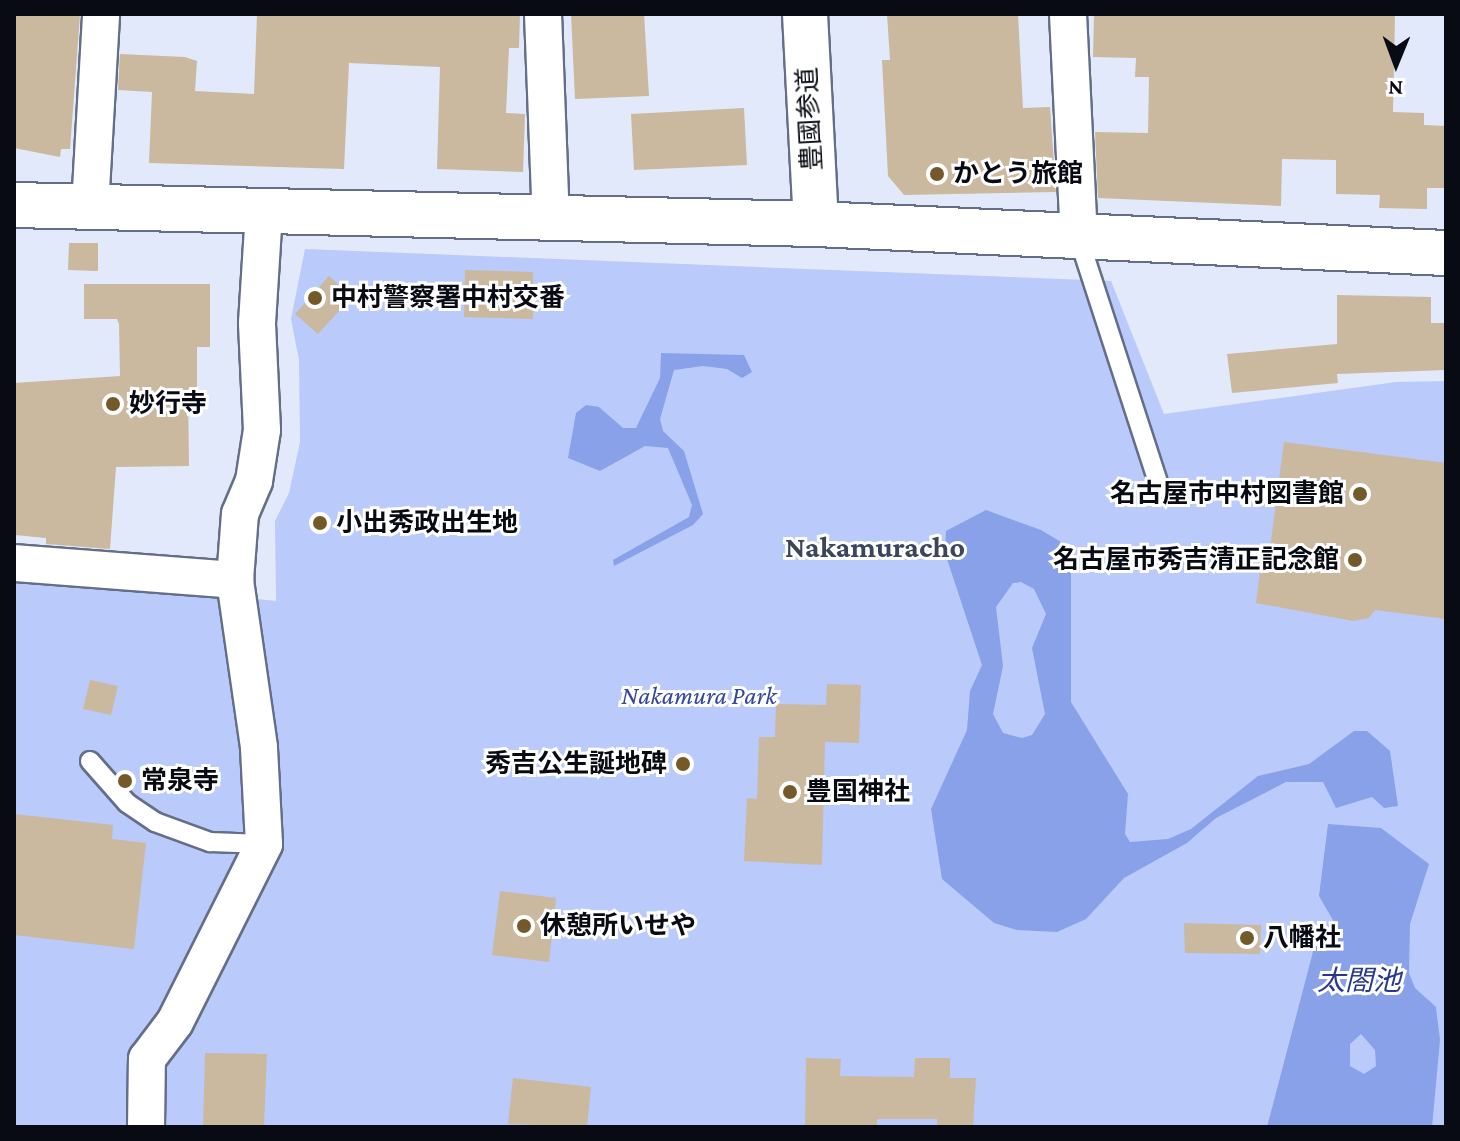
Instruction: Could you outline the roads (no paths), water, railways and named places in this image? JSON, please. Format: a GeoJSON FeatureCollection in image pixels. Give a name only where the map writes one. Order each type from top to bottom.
{"type":"FeatureCollection","features":[{"type":"Feature","properties":{"kind":"street"},"geometry":{"type":"LineString","coordinates":[[90,207],[101,14]]}},
{"type":"Feature","properties":{"kind":"street"},"geometry":{"type":"LineString","coordinates":[[543,14],[551,218]]}},
{"type":"Feature","properties":{"kind":"street","name":"豊國参道"},"geometry":{"type":"LineString","coordinates":[[805,14],[816,224]]}},
{"type":"Feature","properties":{"kind":"street"},"geometry":{"type":"LineString","coordinates":[[1068,14],[1079,239]]}},
{"type":"Feature","properties":{"kind":"street"},"geometry":{"type":"LineString","coordinates":[[14,205],[816,224],[1079,239],[1446,253]]}},
{"type":"Feature","properties":{"kind":"street"},"geometry":{"type":"LineString","coordinates":[[146,1127],[147,1059],[175,1022],[264,844],[259,747],[235,580],[240,514],[254,481],[262,430],[257,323],[264,211]]}},
{"type":"Feature","properties":{"kind":"street"},"geometry":{"type":"LineString","coordinates":[[14,563],[235,580]]}},
{"type":"Feature","properties":{"kind":"lane"},"geometry":{"type":"LineString","coordinates":[[1079,239],[1160,489]]}},
{"type":"Feature","properties":{"kind":"lane"},"geometry":{"type":"LineString","coordinates":[[90,761],[127,803],[155,822],[210,842],[264,844]]}},
{"type":"Feature","properties":{"kind":"water"},"geometry":{"type":"Polygon","coordinates":[[[661,353],[744,355],[752,372],[742,378],[727,369],[703,366],[674,370],[660,419],[663,431],[684,451],[703,514],[693,525],[614,566],[613,560],[689,517],[692,505],[668,448],[645,446],[600,471],[568,458],[576,413],[586,405],[599,407],[623,428],[636,428],[660,378],[661,353]]]}},
{"type":"Feature","properties":{"kind":"water"},"geometry":{"type":"Polygon","coordinates":[[[986,510],[1041,530],[1061,542],[1071,558],[1071,702],[1128,794],[1125,834],[1130,842],[1168,839],[1191,829],[1258,776],[1309,764],[1354,731],[1367,731],[1390,751],[1398,806],[1384,808],[1372,797],[1336,808],[1323,782],[1286,782],[1216,818],[1187,843],[1124,878],[1086,919],[1057,932],[1017,930],[994,923],[942,879],[931,809],[967,730],[970,691],[982,665],[945,553],[946,531],[986,510]],[[1021,582],[1013,583],[996,607],[1003,666],[993,714],[1003,733],[1022,738],[1032,735],[1045,714],[1032,648],[1046,614],[1034,589],[1021,582]]]}},
{"type":"Feature","properties":{"kind":"water","name":"太閤池"},"geometry":{"type":"Polygon","coordinates":[[[1328,824],[1381,828],[1429,864],[1410,924],[1409,973],[1415,988],[1436,1007],[1440,1040],[1432,1127],[1267,1127],[1319,929],[1334,922],[1319,896],[1328,824]],[[1361,1034],[1350,1044],[1350,1066],[1364,1074],[1376,1066],[1375,1050],[1361,1034]]]}},
{"type":"Feature","properties":{"kind":"place","name":"かとう旅館"},"geometry":{"type":"Point","coordinates":[937,174]}},
{"type":"Feature","properties":{"kind":"place","name":"中村警察署中村交番"},"geometry":{"type":"Point","coordinates":[315,298]}},
{"type":"Feature","properties":{"kind":"place","name":"妙行寺"},"geometry":{"type":"Point","coordinates":[113,404]}},
{"type":"Feature","properties":{"kind":"place","name":"名古屋市中村図書館"},"geometry":{"type":"Point","coordinates":[1360,494]}},
{"type":"Feature","properties":{"kind":"place","name":"小出秀政出生地"},"geometry":{"type":"Point","coordinates":[320,523]}},
{"type":"Feature","properties":{"kind":"place","name":"名古屋市秀吉清正記念館"},"geometry":{"type":"Point","coordinates":[1355,560]}},
{"type":"Feature","properties":{"kind":"place","name":"秀吉公生誕地碑"},"geometry":{"type":"Point","coordinates":[683,764]}},
{"type":"Feature","properties":{"kind":"place","name":"常泉寺"},"geometry":{"type":"Point","coordinates":[125,781]}},
{"type":"Feature","properties":{"kind":"place","name":"豊国神社"},"geometry":{"type":"Point","coordinates":[790,792]}},
{"type":"Feature","properties":{"kind":"place","name":"休憩所いせや"},"geometry":{"type":"Point","coordinates":[524,926]}},
{"type":"Feature","properties":{"kind":"place","name":"八幡社"},"geometry":{"type":"Point","coordinates":[1247,938]}},
{"type":"Feature","properties":{"kind":"district","name":"Nakamuracho"},"geometry":{"type":"Point","coordinates":[875,547]}},
{"type":"Feature","properties":{"kind":"park label","name":"Nakamura Park"},"geometry":{"type":"Point","coordinates":[699,696]}}]}
